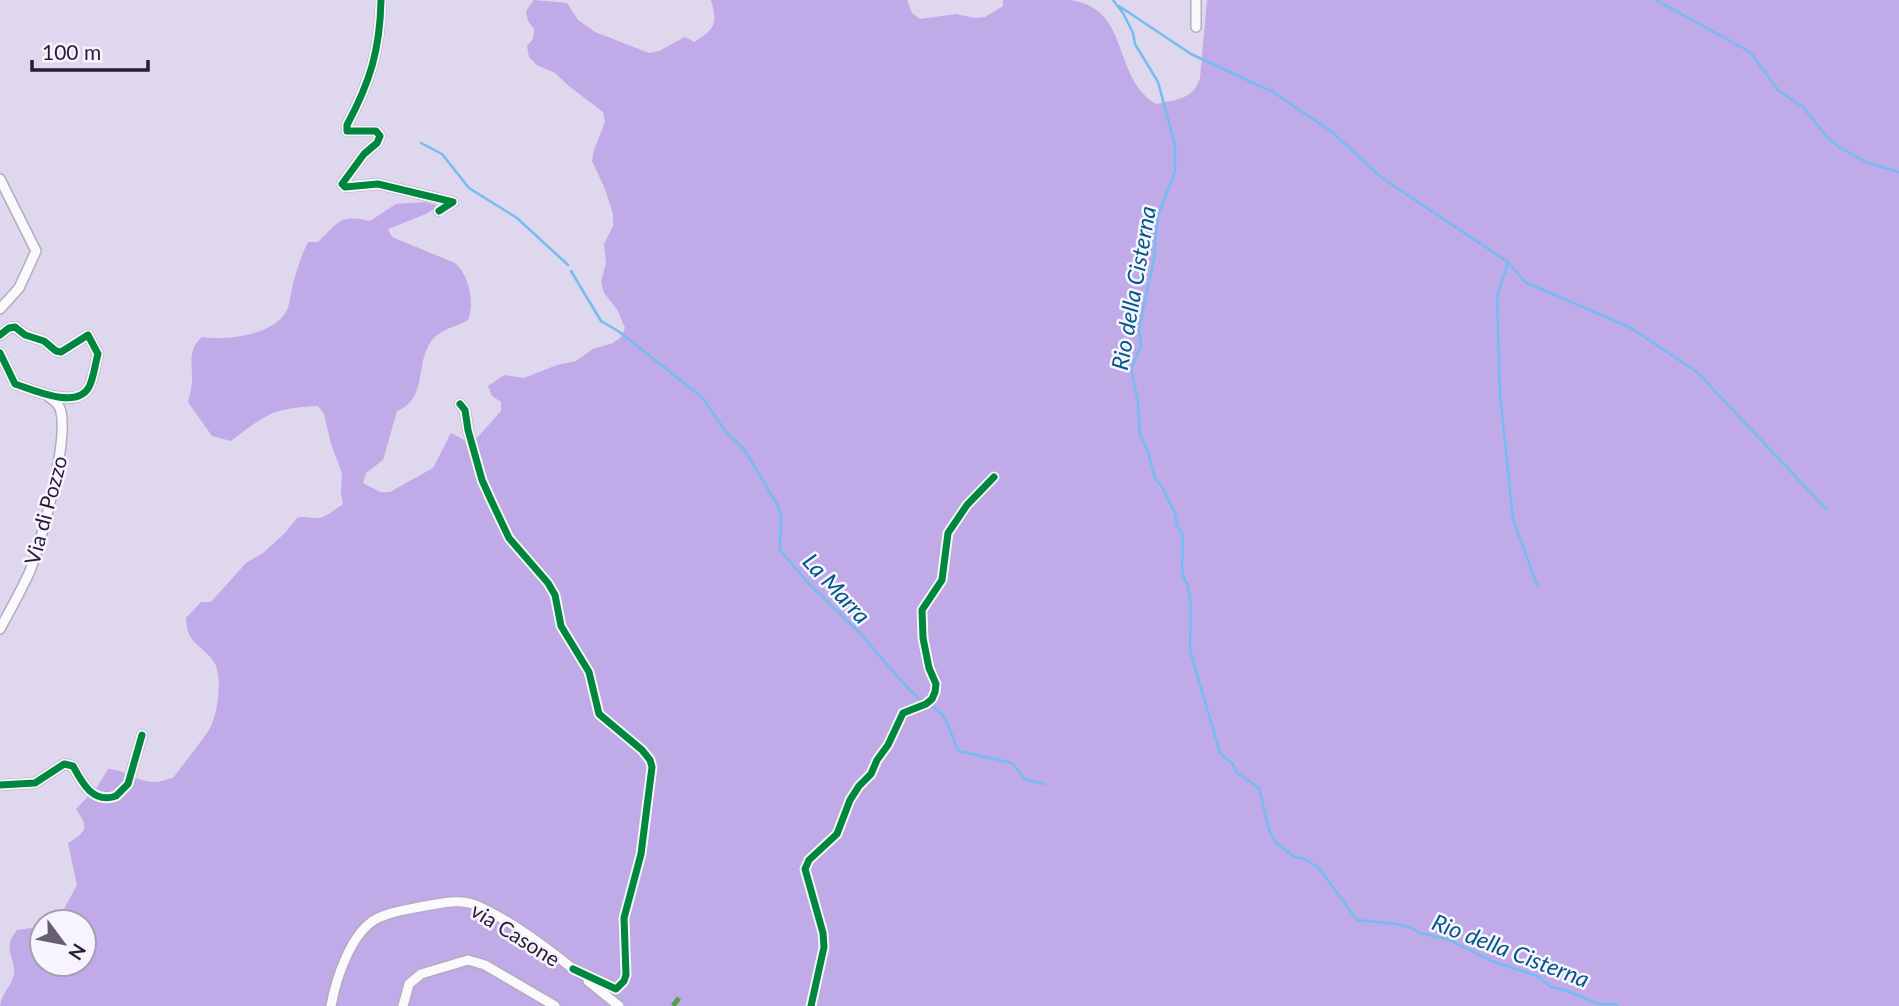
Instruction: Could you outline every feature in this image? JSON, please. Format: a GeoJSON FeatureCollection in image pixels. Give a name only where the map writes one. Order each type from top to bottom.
{"type":"FeatureCollection","features":[{"type":"Feature","properties":{"kind":"street"},"geometry":{"type":"LineString","coordinates":[[381,0],[379,40],[363,96],[347,125],[347,131],[376,131],[380,136],[342,184],[345,187],[378,184],[453,202],[439,211]]}},
{"type":"Feature","properties":{"kind":"street"},"geometry":{"type":"LineString","coordinates":[[1196,0],[1196,27]]}},
{"type":"Feature","properties":{"kind":"street"},"geometry":{"type":"LineString","coordinates":[[0,178],[36,251],[19,288],[0,309]]}},
{"type":"Feature","properties":{"kind":"street"},"geometry":{"type":"LineString","coordinates":[[0,335],[15,327],[25,335],[44,341],[61,352],[88,335],[98,354],[89,387],[84,394],[69,399],[15,384],[0,353]]}},
{"type":"Feature","properties":{"kind":"street","name":"Via di Pozzo"},"geometry":{"type":"LineString","coordinates":[[0,629],[31,567],[61,448],[61,411],[58,403],[43,393]]}},
{"type":"Feature","properties":{"kind":"street"},"geometry":{"type":"LineString","coordinates":[[460,404],[466,410],[468,430],[482,480],[509,538],[555,595],[561,626],[589,672],[599,715],[642,750],[652,767],[641,854],[624,918],[624,981],[615,989],[573,969]]}},
{"type":"Feature","properties":{"kind":"street"},"geometry":{"type":"LineString","coordinates":[[811,1006],[824,947],[823,933],[805,869],[808,860],[836,834],[850,800],[871,774],[903,713],[932,699],[936,684],[929,668],[923,638],[922,610],[942,580],[948,533],[967,505],[994,477]]}},
{"type":"Feature","properties":{"kind":"street"},"geometry":{"type":"LineString","coordinates":[[0,786],[35,783],[64,764],[69,764],[73,766],[88,791],[103,798],[116,796],[128,784],[142,736]]}},
{"type":"Feature","properties":{"kind":"street","name":"via Casone"},"geometry":{"type":"LineString","coordinates":[[331,1006],[335,986],[348,955],[368,925],[396,912],[446,902],[464,902],[478,906],[541,945],[619,1006]]}},
{"type":"Feature","properties":{"kind":"street","name":"via Casone"},"geometry":{"type":"LineString","coordinates":[[403,1006],[409,984],[421,974],[468,960],[485,965],[555,1006]]}},
{"type":"Feature","properties":{"kind":"shaded area"},"geometry":{"type":"Polygon","coordinates":[[[534,0],[567,3],[578,20],[595,32],[649,53],[659,51],[685,37],[694,42],[706,33],[714,20],[711,0],[907,0],[912,13],[920,19],[956,14],[985,17],[1003,6],[1003,0],[1070,0],[1090,6],[1103,16],[1112,29],[1132,77],[1142,92],[1156,104],[1189,95],[1197,85],[1200,78],[1207,0],[1899,0],[1899,1006],[0,1006],[14,974],[10,943],[17,930],[28,928],[28,978],[98,978],[98,908],[65,908],[77,885],[68,843],[84,829],[83,820],[76,809],[97,787],[108,769],[149,782],[173,778],[209,730],[218,696],[217,668],[192,639],[186,618],[201,602],[211,602],[246,563],[263,553],[297,518],[323,517],[343,504],[342,473],[324,414],[318,406],[271,414],[231,441],[212,436],[188,402],[192,385],[193,351],[202,337],[236,337],[261,331],[281,319],[287,310],[308,242],[318,242],[340,221],[370,221],[396,204],[425,202],[439,206],[388,229],[392,237],[455,263],[460,268],[471,298],[470,313],[468,320],[437,335],[427,348],[417,389],[407,405],[397,411],[383,460],[366,473],[363,483],[380,492],[390,492],[433,468],[451,433],[470,443],[478,437],[501,411],[501,402],[492,396],[488,386],[504,375],[524,378],[557,365],[576,361],[593,349],[613,343],[621,337],[625,328],[617,309],[604,293],[601,282],[606,263],[604,244],[613,226],[613,214],[605,189],[592,161],[605,122],[603,112],[555,73],[537,65],[529,57],[527,46],[533,39],[534,29],[528,21],[526,11],[534,0]]]}},
{"type":"Feature","properties":{"kind":"waterway","name":"Rio della Cisterna"},"geometry":{"type":"LineString","coordinates":[[1113,0],[1123,13],[1133,33],[1135,44],[1158,82],[1175,145],[1175,171],[1157,219],[1154,259],[1139,329],[1141,345],[1131,369],[1138,402],[1140,435],[1148,451],[1155,479],[1161,485],[1183,535],[1182,569],[1188,585],[1191,608],[1190,650],[1220,753],[1233,764],[1237,773],[1259,788],[1269,830],[1275,842],[1295,857],[1305,859],[1319,868],[1357,920],[1396,924],[1450,940],[1492,961],[1537,976],[1551,987],[1598,1004],[1617,1006]]}},
{"type":"Feature","properties":{"kind":"waterway"},"geometry":{"type":"LineString","coordinates":[[1656,0],[1750,52],[1778,90],[1803,107],[1826,136],[1839,147],[1868,163],[1899,172]]}},
{"type":"Feature","properties":{"kind":"waterway"},"geometry":{"type":"LineString","coordinates":[[1119,6],[1191,54],[1273,92],[1331,131],[1382,178],[1508,262],[1525,282],[1631,328],[1697,372],[1827,510]]}},
{"type":"Feature","properties":{"kind":"waterway"},"geometry":{"type":"LineString","coordinates":[[421,143],[442,154],[469,188],[517,218],[568,265]]}},
{"type":"Feature","properties":{"kind":"waterway"},"geometry":{"type":"LineString","coordinates":[[1508,262],[1497,297],[1500,395],[1513,519],[1537,585]]}},
{"type":"Feature","properties":{"kind":"waterway","name":"La Marra"},"geometry":{"type":"LineString","coordinates":[[571,271],[601,321],[618,331],[702,397],[726,432],[744,449],[778,506],[781,517],[780,550],[922,702]]}},
{"type":"Feature","properties":{"kind":"waterway","name":"La Marra"},"geometry":{"type":"LineString","coordinates":[[928,705],[944,718],[959,751],[1012,763],[1025,779],[1045,784]]}},
{"type":"Feature","properties":{"kind":"marked path"},"geometry":{"type":"LineString","coordinates":[[673,1006],[679,998]]}},
{"type":"Feature","properties":{"kind":"cycle path"},"geometry":{"type":"LineString","coordinates":[[381,0],[379,35],[372,65],[347,125],[347,131],[376,131],[380,136],[342,184],[345,187],[378,184],[453,202],[439,211]]}},
{"type":"Feature","properties":{"kind":"cycle path"},"geometry":{"type":"LineString","coordinates":[[0,335],[15,327],[25,335],[44,341],[61,352],[88,335],[98,354],[89,387],[83,394],[65,398],[15,384],[0,353]]}},
{"type":"Feature","properties":{"kind":"cycle path"},"geometry":{"type":"LineString","coordinates":[[460,404],[465,410],[482,480],[509,538],[555,595],[561,626],[589,672],[599,714],[642,750],[652,767],[641,854],[624,918],[624,981],[616,989],[573,969]]}},
{"type":"Feature","properties":{"kind":"cycle path"},"geometry":{"type":"LineString","coordinates":[[811,1006],[824,947],[823,933],[805,869],[809,860],[837,834],[850,800],[871,774],[903,713],[932,699],[936,684],[929,668],[923,638],[922,610],[942,580],[948,533],[967,505],[994,477]]}},
{"type":"Feature","properties":{"kind":"cycle path"},"geometry":{"type":"LineString","coordinates":[[0,785],[35,783],[64,764],[73,766],[84,785],[95,795],[108,798],[116,796],[128,784],[142,735]]}}]}
